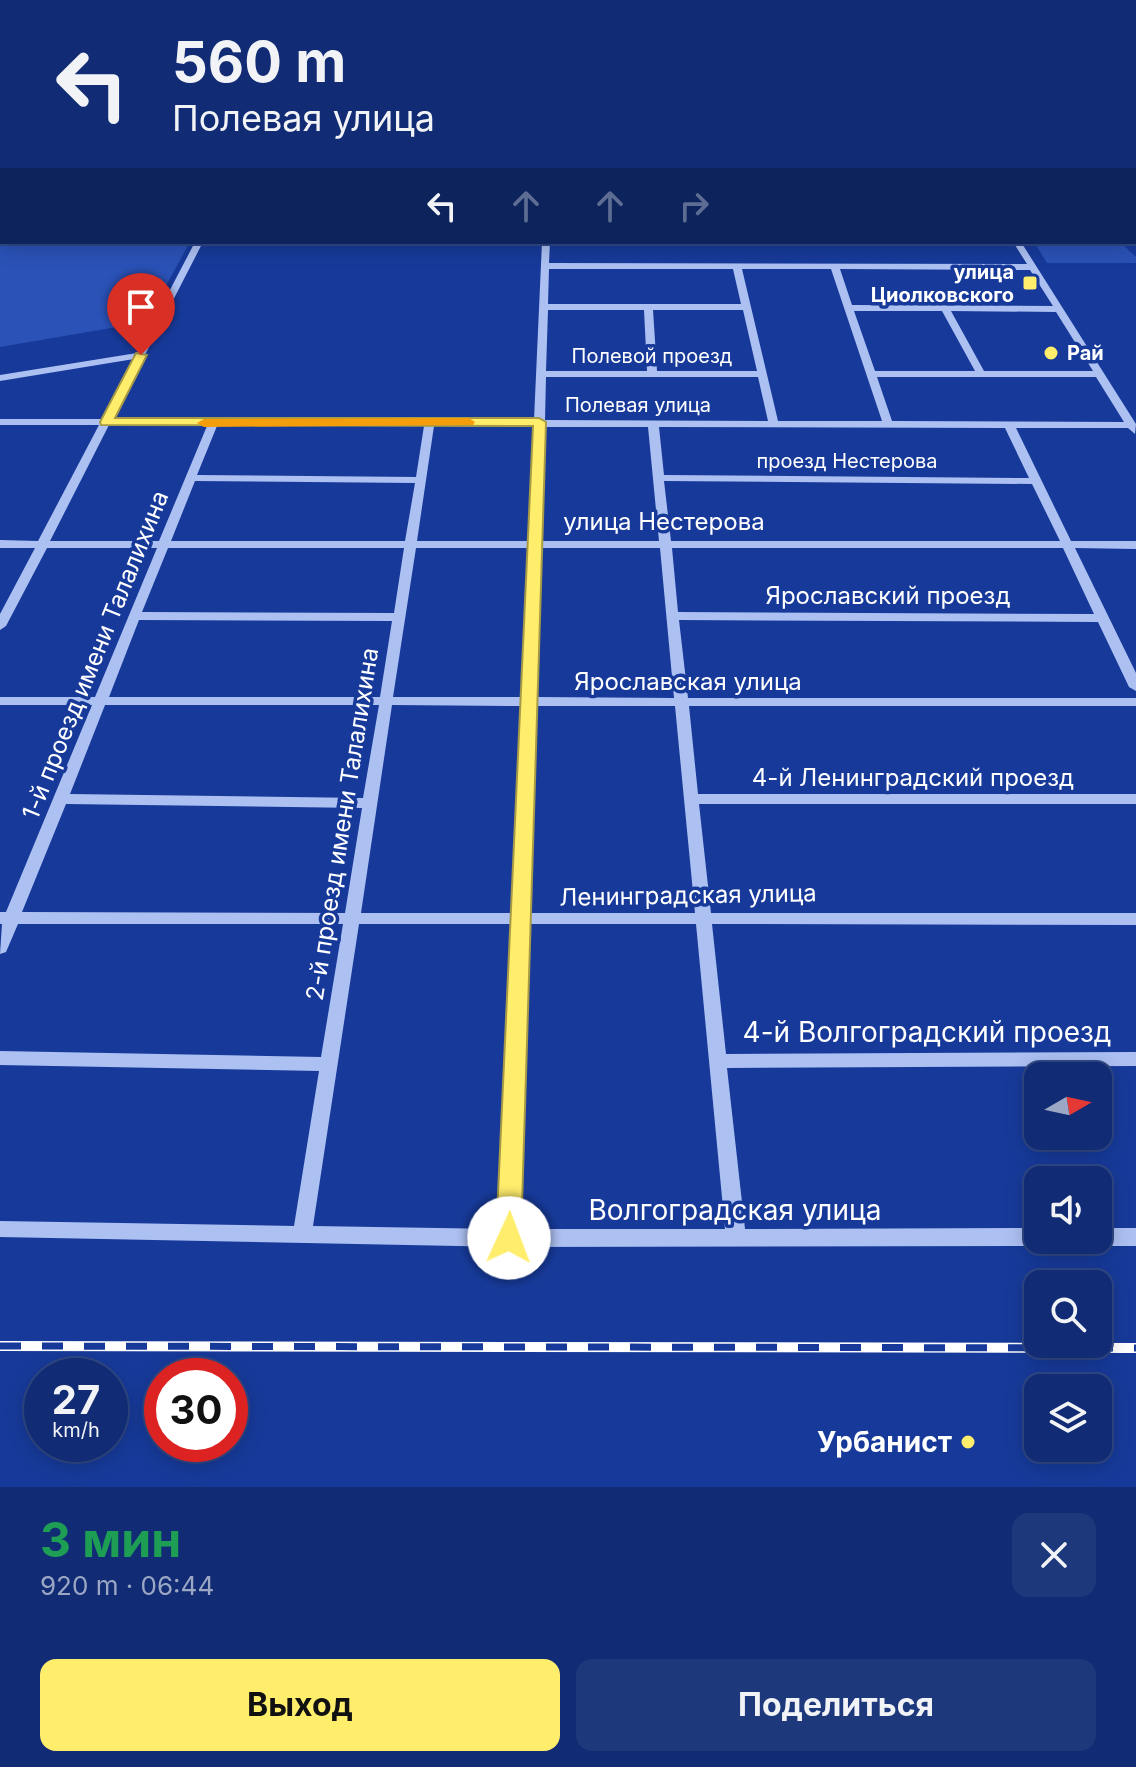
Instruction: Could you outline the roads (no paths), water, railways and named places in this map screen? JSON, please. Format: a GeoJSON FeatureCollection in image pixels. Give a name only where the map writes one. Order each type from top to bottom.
{"type":"FeatureCollection","features":[{"type":"Feature","properties":{"kind":"street"},"geometry":{"type":"LineString","coordinates":[[0,626],[198,244]]}},
{"type":"Feature","properties":{"kind":"street"},"geometry":{"type":"LineString","coordinates":[[509,1238],[546,244]]}},
{"type":"Feature","properties":{"kind":"street"},"geometry":{"type":"LineString","coordinates":[[1018,244],[1134,429]]}},
{"type":"Feature","properties":{"kind":"street"},"geometry":{"type":"LineString","coordinates":[[545,266],[1033,267]]}},
{"type":"Feature","properties":{"kind":"street"},"geometry":{"type":"LineString","coordinates":[[737,267],[774,424]]}},
{"type":"Feature","properties":{"kind":"street"},"geometry":{"type":"LineString","coordinates":[[835,267],[888,425]]}},
{"type":"Feature","properties":{"kind":"street"},"geometry":{"type":"LineString","coordinates":[[544,307],[746,307]]}},
{"type":"Feature","properties":{"kind":"street"},"geometry":{"type":"LineString","coordinates":[[648,308],[652,374]]}},
{"type":"Feature","properties":{"kind":"street"},"geometry":{"type":"LineString","coordinates":[[849,308],[1059,309]]}},
{"type":"Feature","properties":{"kind":"street"},"geometry":{"type":"LineString","coordinates":[[945,308],[981,374]]}},
{"type":"Feature","properties":{"kind":"street"},"geometry":{"type":"LineString","coordinates":[[0,378],[141,355]]}},
{"type":"Feature","properties":{"kind":"street","name":"Полевой проезд"},"geometry":{"type":"LineString","coordinates":[[541,374],[762,374]]}},
{"type":"Feature","properties":{"kind":"street"},"geometry":{"type":"LineString","coordinates":[[871,374],[1100,374]]}},
{"type":"Feature","properties":{"kind":"street","name":"Полевая улица"},"geometry":{"type":"LineString","coordinates":[[0,422],[430,421],[1009,425],[1134,429]]}},
{"type":"Feature","properties":{"kind":"street","name":"2-й проезд имени Талалихина"},"geometry":{"type":"LineString","coordinates":[[302,1235],[430,421]]}},
{"type":"Feature","properties":{"kind":"street","name":"1-й проезд имени Талалихина"},"geometry":{"type":"LineString","coordinates":[[0,948],[6,918],[60,799],[213,423]]}},
{"type":"Feature","properties":{"kind":"street"},"geometry":{"type":"LineString","coordinates":[[653,423],[736,1239]]}},
{"type":"Feature","properties":{"kind":"street"},"geometry":{"type":"LineString","coordinates":[[1009,425],[1136,687]]}},
{"type":"Feature","properties":{"kind":"street"},"geometry":{"type":"LineString","coordinates":[[191,478],[421,480]]}},
{"type":"Feature","properties":{"kind":"street","name":"проезд Нестерова"},"geometry":{"type":"LineString","coordinates":[[658,478],[1036,481]]}},
{"type":"Feature","properties":{"kind":"street","name":"улица Нестерова"},"geometry":{"type":"LineString","coordinates":[[0,544],[535,542],[1136,545]]}},
{"type":"Feature","properties":{"kind":"street"},"geometry":{"type":"LineString","coordinates":[[135,616],[399,617]]}},
{"type":"Feature","properties":{"kind":"street","name":"Ярославский проезд"},"geometry":{"type":"LineString","coordinates":[[672,616],[1102,618]]}},
{"type":"Feature","properties":{"kind":"street","name":"Ярославская улица"},"geometry":{"type":"LineString","coordinates":[[0,701],[1136,702]]}},
{"type":"Feature","properties":{"kind":"street"},"geometry":{"type":"LineString","coordinates":[[60,799],[370,803]]}},
{"type":"Feature","properties":{"kind":"street","name":"4-й Ленинградский проезд"},"geometry":{"type":"LineString","coordinates":[[691,799],[1136,799]]}},
{"type":"Feature","properties":{"kind":"street","name":"Ленинградская улица"},"geometry":{"type":"LineString","coordinates":[[6,918],[1136,919]]}},
{"type":"Feature","properties":{"kind":"street"},"geometry":{"type":"LineString","coordinates":[[0,1058],[329,1064]]}},
{"type":"Feature","properties":{"kind":"street","name":"4-й Волгоградский проезд"},"geometry":{"type":"LineString","coordinates":[[718,1061],[1136,1059]]}},
{"type":"Feature","properties":{"kind":"street","name":"Волгоградская улица"},"geometry":{"type":"LineString","coordinates":[[0,1229],[509,1238],[1024,1237]]}},
{"type":"Feature","properties":{"kind":"street"},"geometry":{"type":"LineString","coordinates":[[1112,1237],[1136,1237]]}},
{"type":"Feature","properties":{"kind":"railway"},"geometry":{"type":"LineString","coordinates":[[0,1346],[1136,1348]]}},
{"type":"Feature","properties":{"kind":"place","name":"улица Циолковского"},"geometry":{"type":"Point","coordinates":[1030,283]}},
{"type":"Feature","properties":{"kind":"place","name":"Рай"},"geometry":{"type":"Point","coordinates":[1051,353]}},
{"type":"Feature","properties":{"kind":"place","name":"Урбанист"},"geometry":{"type":"Point","coordinates":[968,1442]}}]}
